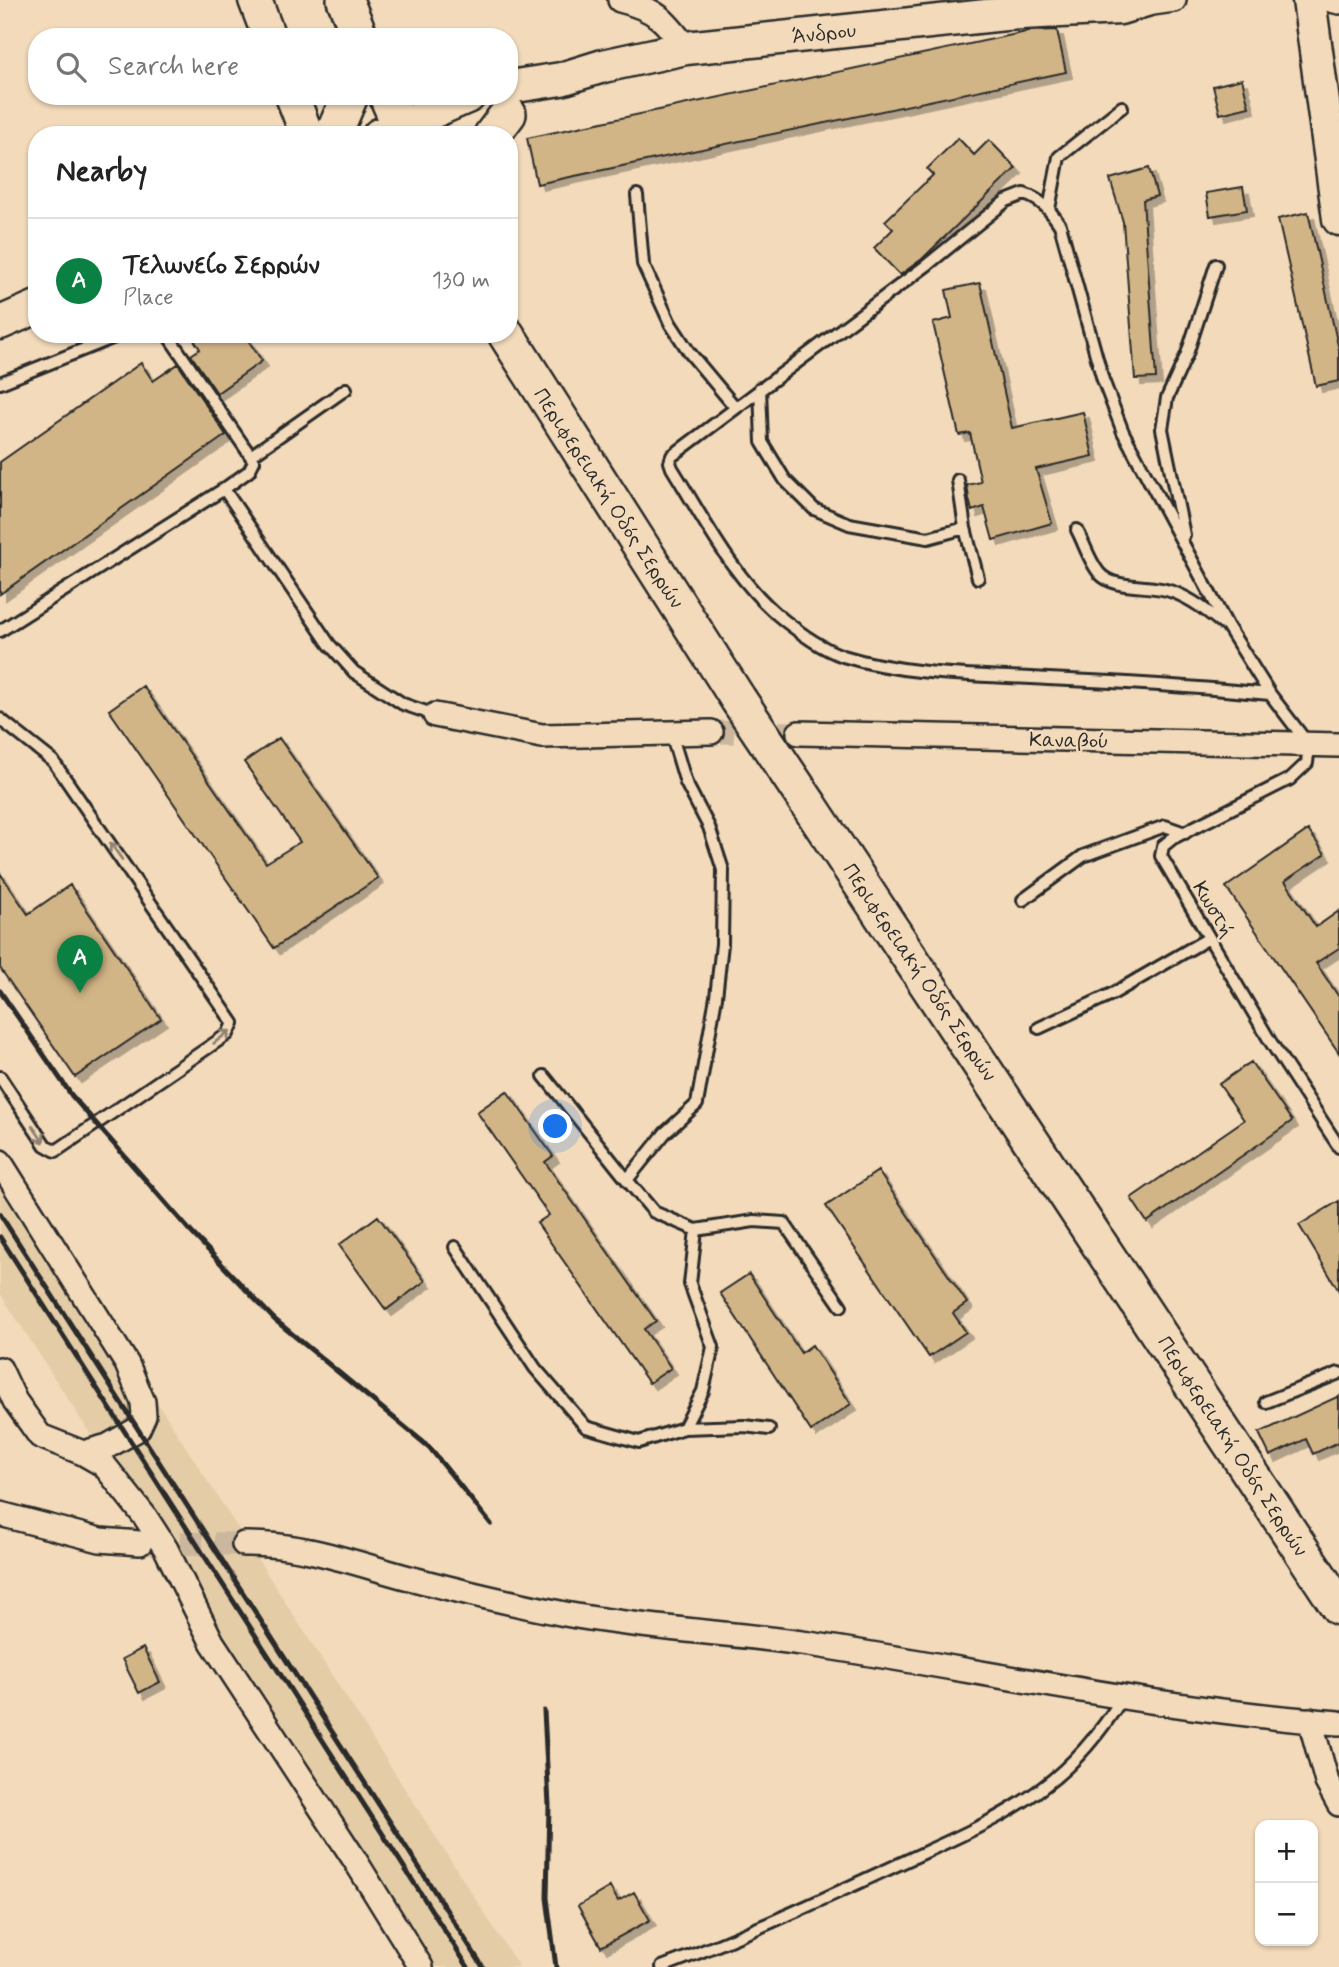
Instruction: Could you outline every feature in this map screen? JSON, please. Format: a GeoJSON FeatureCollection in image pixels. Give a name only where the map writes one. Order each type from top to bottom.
{"type":"FeatureCollection","features":[{"type":"Feature","properties":{"kind":"main road"},"geometry":{"type":"LineString","coordinates":[[345,0],[356,28]]}},
{"type":"Feature","properties":{"kind":"main road"},"geometry":{"type":"LineString","coordinates":[[337,126],[346,105]]}},
{"type":"Feature","properties":{"kind":"main road","name":"Περιφερειακή Οδός Σερρών"},"geometry":{"type":"LineString","coordinates":[[512,343],[737,699],[1339,1607]]}},
{"type":"Feature","properties":{"kind":"street"},"geometry":{"type":"LineString","coordinates":[[254,0],[265,28]]}},
{"type":"Feature","properties":{"kind":"street"},"geometry":{"type":"LineString","coordinates":[[620,0],[650,11],[666,21],[686,48]]}},
{"type":"Feature","properties":{"kind":"street","name":"Άνδρου"},"geometry":{"type":"LineString","coordinates":[[518,103],[561,79],[603,66],[686,48],[1004,13],[1174,0]]}},
{"type":"Feature","properties":{"kind":"street"},"geometry":{"type":"LineString","coordinates":[[1308,0],[1339,219]]}},
{"type":"Feature","properties":{"kind":"street"},"geometry":{"type":"LineString","coordinates":[[1331,0],[1339,2]]}},
{"type":"Feature","properties":{"kind":"street"},"geometry":{"type":"LineString","coordinates":[[295,105],[304,126]]}},
{"type":"Feature","properties":{"kind":"street"},"geometry":{"type":"LineString","coordinates":[[392,123],[443,105]]}},
{"type":"Feature","properties":{"kind":"street","name":"Άνδρου"},"geometry":{"type":"LineString","coordinates":[[485,126],[503,112]]}},
{"type":"Feature","properties":{"kind":"street"},"geometry":{"type":"LineString","coordinates":[[0,323],[28,311]]}},
{"type":"Feature","properties":{"kind":"street"},"geometry":{"type":"LineString","coordinates":[[435,715],[542,736],[711,732]]}},
{"type":"Feature","properties":{"kind":"street","name":"Καναβού"},"geometry":{"type":"LineString","coordinates":[[799,733],[1339,745]]}},
{"type":"Feature","properties":{"kind":"street"},"geometry":{"type":"LineString","coordinates":[[0,1162],[127,1364],[144,1402],[145,1416],[138,1429],[108,1447],[83,1453]]}},
{"type":"Feature","properties":{"kind":"street"},"geometry":{"type":"LineString","coordinates":[[0,1369],[15,1401],[40,1436],[83,1453],[104,1465],[124,1488],[166,1549],[212,1642],[353,1857],[421,1967]]}},
{"type":"Feature","properties":{"kind":"street"},"geometry":{"type":"LineString","coordinates":[[0,1514],[100,1540],[140,1543]]}},
{"type":"Feature","properties":{"kind":"street"},"geometry":{"type":"LineString","coordinates":[[244,1544],[300,1547],[413,1579],[593,1619],[807,1644],[1124,1696],[1339,1723]]}},
{"type":"Feature","properties":{"kind":"street"},"geometry":{"type":"LineString","coordinates":[[1310,1720],[1327,1782],[1339,1804]]}},
{"type":"Feature","properties":{"kind":"lane"},"geometry":{"type":"LineString","coordinates":[[1049,209],[1059,157],[1122,107]]}},
{"type":"Feature","properties":{"kind":"lane"},"geometry":{"type":"LineString","coordinates":[[1270,694],[1158,684],[920,671],[873,664],[840,654],[814,641],[783,620],[747,584],[670,462],[673,456],[735,407],[927,265],[1006,201],[1024,194],[1036,198],[1049,209],[1060,225],[1103,380],[1123,432],[1228,627],[1270,694],[1310,745]]}},
{"type":"Feature","properties":{"kind":"lane"},"geometry":{"type":"LineString","coordinates":[[637,195],[643,264],[648,276],[670,323],[689,352],[735,407]]}},
{"type":"Feature","properties":{"kind":"lane"},"geometry":{"type":"LineString","coordinates":[[1187,548],[1162,429],[1167,398],[1187,354],[1216,265]]}},
{"type":"Feature","properties":{"kind":"lane"},"geometry":{"type":"LineString","coordinates":[[0,383],[100,343]]}},
{"type":"Feature","properties":{"kind":"lane"},"geometry":{"type":"LineString","coordinates":[[0,631],[223,489],[253,467],[252,455],[173,343]]}},
{"type":"Feature","properties":{"kind":"lane"},"geometry":{"type":"LineString","coordinates":[[760,388],[762,442],[785,480],[814,509],[849,524],[928,538],[965,528]]}},
{"type":"Feature","properties":{"kind":"lane"},"geometry":{"type":"LineString","coordinates":[[252,455],[346,389]]}},
{"type":"Feature","properties":{"kind":"lane"},"geometry":{"type":"LineString","coordinates":[[958,480],[965,528],[978,579]]}},
{"type":"Feature","properties":{"kind":"lane"},"geometry":{"type":"LineString","coordinates":[[223,489],[329,643],[354,672],[403,704],[435,715]]}},
{"type":"Feature","properties":{"kind":"lane"},"geometry":{"type":"LineString","coordinates":[[1077,530],[1100,574],[1116,584],[1170,590],[1197,602],[1228,627]]}},
{"type":"Feature","properties":{"kind":"lane"},"geometry":{"type":"LineString","coordinates":[[0,719],[53,761],[233,1023],[228,1034],[56,1151],[46,1145],[0,1077]]}},
{"type":"Feature","properties":{"kind":"lane"},"geometry":{"type":"LineString","coordinates":[[627,1180],[665,1133],[697,1104],[716,997],[722,944],[723,870],[709,827],[686,783],[671,733]]}},
{"type":"Feature","properties":{"kind":"lane","name":"Κωστή"},"geometry":{"type":"LineString","coordinates":[[1310,745],[1307,763],[1290,779],[1167,842],[1161,856],[1270,1041],[1339,1147]]}},
{"type":"Feature","properties":{"kind":"lane"},"geometry":{"type":"LineString","coordinates":[[1023,900],[1083,856],[1164,827],[1185,832]]}},
{"type":"Feature","properties":{"kind":"lane"},"geometry":{"type":"LineString","coordinates":[[1039,1028],[1114,993],[1209,939]]}},
{"type":"Feature","properties":{"kind":"lane"},"geometry":{"type":"LineString","coordinates":[[544,1076],[654,1212],[696,1230],[754,1221],[784,1223],[841,1306]]}},
{"type":"Feature","properties":{"kind":"lane"},"geometry":{"type":"LineString","coordinates":[[684,1428],[704,1391],[713,1347],[690,1284],[696,1230]]}},
{"type":"Feature","properties":{"kind":"lane"},"geometry":{"type":"LineString","coordinates":[[455,1247],[535,1368],[586,1427],[639,1442],[684,1428],[744,1426],[769,1429]]}},
{"type":"Feature","properties":{"kind":"lane"},"geometry":{"type":"LineString","coordinates":[[1266,1402],[1339,1373]]}},
{"type":"Feature","properties":{"kind":"lane"},"geometry":{"type":"LineString","coordinates":[[662,1967],[792,1914],[959,1836],[1019,1804],[1068,1767],[1096,1735],[1124,1696]]}},
{"type":"Feature","properties":{"kind":"shaded area"},"geometry":{"type":"Polygon","coordinates":[[[0,1157],[519,1967],[432,1967],[0,1293],[0,1157]]]}},
{"type":"Feature","properties":{"kind":"building"},"geometry":{"type":"Polygon","coordinates":[[[1057,30],[1066,72],[537,184],[527,138],[1031,31],[1057,30]]]}},
{"type":"Feature","properties":{"kind":"building"},"geometry":{"type":"Polygon","coordinates":[[[1242,79],[1249,107],[1220,114],[1213,86],[1242,79]]]}},
{"type":"Feature","properties":{"kind":"building"},"geometry":{"type":"Polygon","coordinates":[[[958,138],[974,155],[989,140],[1016,168],[922,259],[900,275],[874,248],[893,229],[885,221],[933,175],[927,169],[958,138]]]}},
{"type":"Feature","properties":{"kind":"building"},"geometry":{"type":"Polygon","coordinates":[[[1149,168],[1157,196],[1143,200],[1156,378],[1135,379],[1123,222],[1110,179],[1149,168]]]}},
{"type":"Feature","properties":{"kind":"building"},"geometry":{"type":"Polygon","coordinates":[[[1243,187],[1247,210],[1210,216],[1206,193],[1243,187]]]}},
{"type":"Feature","properties":{"kind":"building"},"geometry":{"type":"Polygon","coordinates":[[[1308,212],[1339,350],[1339,381],[1316,386],[1278,219],[1308,212]]]}},
{"type":"Feature","properties":{"kind":"building"},"geometry":{"type":"Polygon","coordinates":[[[980,283],[1012,428],[1083,412],[1093,456],[1036,469],[1052,523],[993,540],[984,507],[972,511],[967,485],[981,482],[970,433],[959,435],[933,323],[952,318],[946,290],[980,283]]]}},
{"type":"Feature","properties":{"kind":"building"},"geometry":{"type":"Polygon","coordinates":[[[196,343],[250,343],[262,361],[217,393],[191,355],[200,349],[196,343]]]}},
{"type":"Feature","properties":{"kind":"building"},"geometry":{"type":"Polygon","coordinates":[[[141,363],[153,381],[178,364],[226,435],[0,594],[0,462],[141,363]]]}},
{"type":"Feature","properties":{"kind":"building"},"geometry":{"type":"Polygon","coordinates":[[[143,686],[266,863],[300,842],[244,762],[279,738],[378,878],[274,948],[109,710],[143,686]]]}},
{"type":"Feature","properties":{"kind":"building"},"geometry":{"type":"Polygon","coordinates":[[[1308,830],[1325,854],[1285,881],[1316,927],[1339,911],[1339,948],[1316,963],[1339,997],[1339,1053],[1226,887],[1308,830]]]}},
{"type":"Feature","properties":{"kind":"building"},"geometry":{"type":"Polygon","coordinates":[[[0,873],[28,914],[70,885],[161,1019],[75,1077],[0,968],[0,873]]]}},
{"type":"Feature","properties":{"kind":"building"},"geometry":{"type":"Polygon","coordinates":[[[1251,1062],[1292,1121],[1147,1222],[1131,1198],[1244,1120],[1219,1084],[1251,1062]]]}},
{"type":"Feature","properties":{"kind":"building"},"geometry":{"type":"Polygon","coordinates":[[[507,1091],[553,1156],[545,1162],[656,1321],[644,1329],[671,1368],[649,1383],[537,1223],[549,1215],[477,1112],[507,1091]]]}},
{"type":"Feature","properties":{"kind":"building"},"geometry":{"type":"Polygon","coordinates":[[[878,1171],[967,1303],[953,1313],[966,1332],[929,1357],[826,1206],[878,1171]]]}},
{"type":"Feature","properties":{"kind":"building"},"geometry":{"type":"Polygon","coordinates":[[[1339,1201],[1339,1291],[1299,1225],[1339,1201]]]}},
{"type":"Feature","properties":{"kind":"building"},"geometry":{"type":"Polygon","coordinates":[[[378,1216],[425,1281],[386,1310],[339,1245],[378,1216]]]}},
{"type":"Feature","properties":{"kind":"building"},"geometry":{"type":"Polygon","coordinates":[[[749,1274],[801,1353],[812,1345],[851,1404],[811,1431],[720,1293],[749,1274]]]}},
{"type":"Feature","properties":{"kind":"building"},"geometry":{"type":"Polygon","coordinates":[[[1339,1396],[1339,1442],[1313,1454],[1306,1439],[1270,1456],[1259,1433],[1339,1396]]]}},
{"type":"Feature","properties":{"kind":"building"},"geometry":{"type":"Polygon","coordinates":[[[143,1648],[160,1682],[139,1693],[122,1659],[143,1648]]]}},
{"type":"Feature","properties":{"kind":"building"},"geometry":{"type":"Polygon","coordinates":[[[610,1887],[618,1901],[634,1892],[650,1920],[601,1947],[578,1906],[610,1887]]]}},
{"type":"Feature","properties":{"kind":"tunnel"},"geometry":{"type":"LineString","coordinates":[[711,732],[799,733]]}},
{"type":"Feature","properties":{"kind":"tunnel"},"geometry":{"type":"LineString","coordinates":[[146,1543],[244,1544]]}},
{"type":"Feature","properties":{"kind":"railway"},"geometry":{"type":"LineString","coordinates":[[0,991],[72,1096],[191,1232],[274,1319],[429,1447],[491,1524]]}},
{"type":"Feature","properties":{"kind":"railway"},"geometry":{"type":"LineString","coordinates":[[0,1214],[483,1967]]}},
{"type":"Feature","properties":{"kind":"railway"},"geometry":{"type":"LineString","coordinates":[[0,1237],[468,1967]]}},
{"type":"Feature","properties":{"kind":"railway"},"geometry":{"type":"LineString","coordinates":[[544,1711],[549,1805],[547,1898],[556,1967]]}},
{"type":"Feature","properties":{"kind":"place","name":"Τελωνείο Σερρών"},"geometry":{"type":"Point","coordinates":[80,993]}}]}
